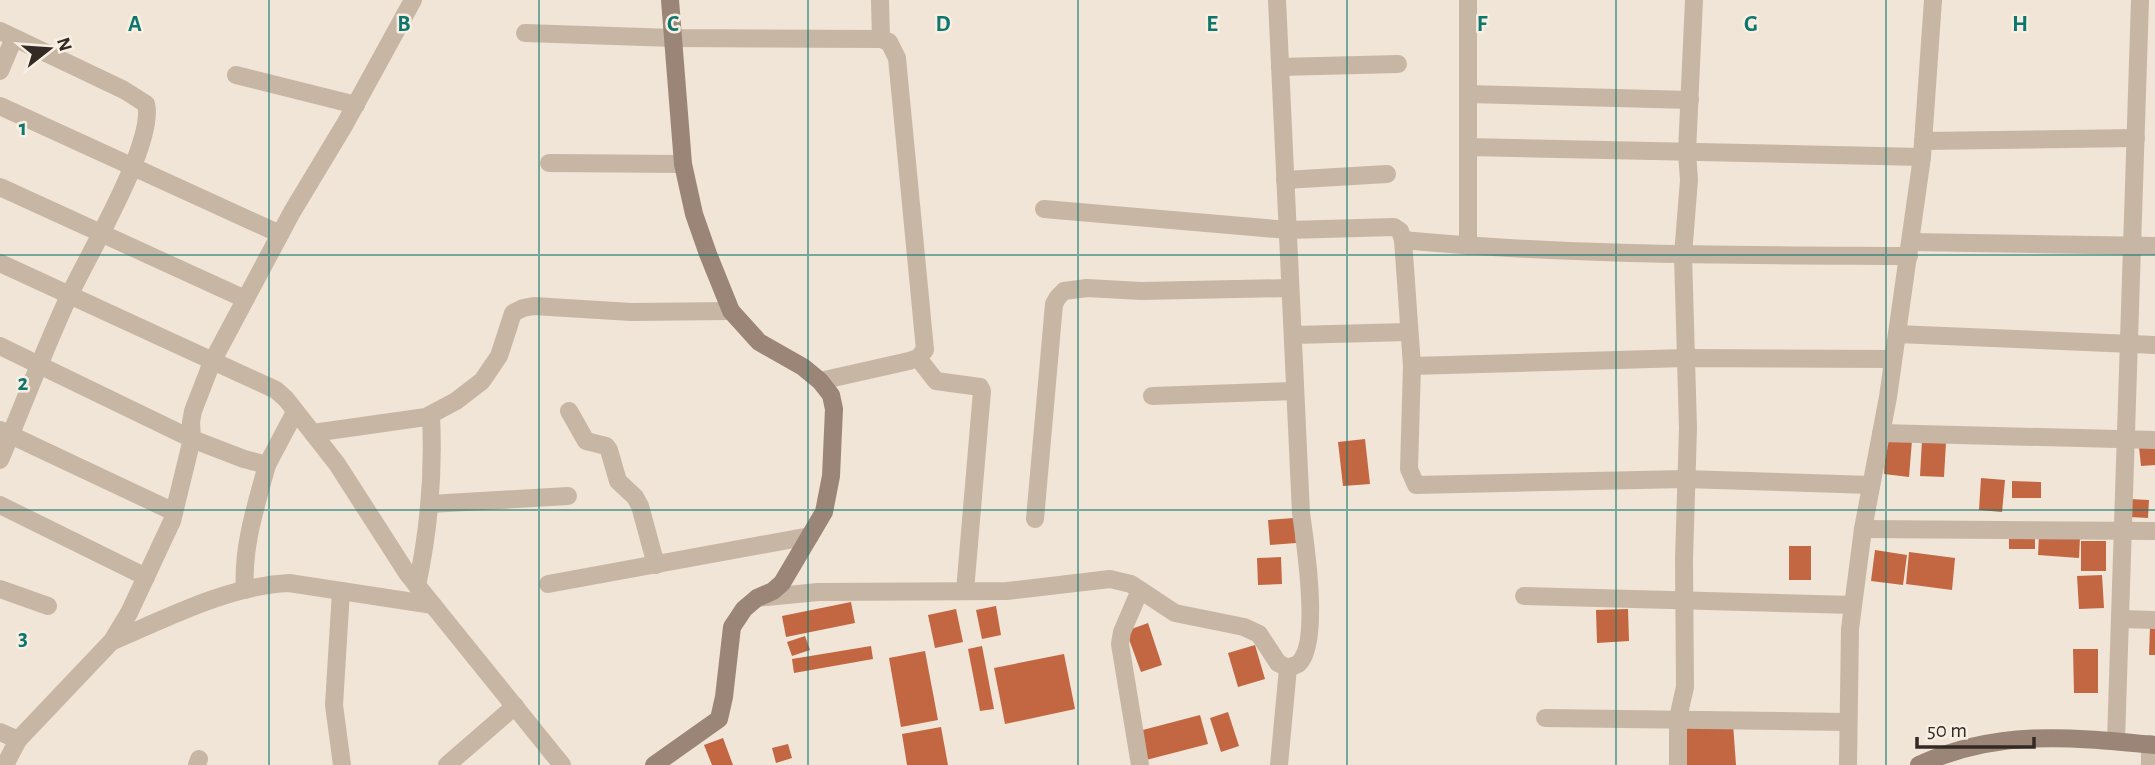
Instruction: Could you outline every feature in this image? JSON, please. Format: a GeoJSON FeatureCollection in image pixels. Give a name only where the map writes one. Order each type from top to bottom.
{"type":"FeatureCollection","features":[{"type":"Feature","properties":{"kind":"main road"},"geometry":{"type":"LineString","coordinates":[[654,765],[719,719],[732,627],[744,609],[782,583],[824,512],[831,477],[834,409],[831,394],[820,381],[803,367],[759,342],[731,311],[694,214],[683,164],[670,0]]}},
{"type":"Feature","properties":{"kind":"main road"},"geometry":{"type":"LineString","coordinates":[[1919,765],[1945,753],[2016,738],[2116,741],[2152,745]]}},
{"type":"Feature","properties":{"kind":"street"},"geometry":{"type":"LineString","coordinates":[[5,765],[18,740],[111,641],[129,613],[174,512],[192,439],[193,411],[212,362],[413,0]]}},
{"type":"Feature","properties":{"kind":"street"},"geometry":{"type":"LineString","coordinates":[[880,0],[881,39]]}},
{"type":"Feature","properties":{"kind":"street"},"geometry":{"type":"LineString","coordinates":[[757,598],[818,592],[1007,592],[1110,579],[1130,584],[1175,612],[1244,627],[1259,634],[1278,663],[1288,668],[1297,665],[1303,657],[1310,627],[1310,583],[1301,513],[1277,0]]}},
{"type":"Feature","properties":{"kind":"street"},"geometry":{"type":"LineString","coordinates":[[1468,0],[1468,246]]}},
{"type":"Feature","properties":{"kind":"street"},"geometry":{"type":"LineString","coordinates":[[1678,765],[1678,718],[1685,687],[1685,479],[1688,428],[1683,255],[1689,180],[1687,152],[1694,0]]}},
{"type":"Feature","properties":{"kind":"street"},"geometry":{"type":"LineString","coordinates":[[1848,765],[1850,629],[1863,529],[1910,249],[1923,149],[1933,0]]}},
{"type":"Feature","properties":{"kind":"street"},"geometry":{"type":"LineString","coordinates":[[2116,741],[2140,0]]}},
{"type":"Feature","properties":{"kind":"street"},"geometry":{"type":"LineString","coordinates":[[526,33],[673,38],[881,39],[889,42],[897,58],[925,351],[918,358],[820,381]]}},
{"type":"Feature","properties":{"kind":"street"},"geometry":{"type":"LineString","coordinates":[[0,71],[7,34],[124,90],[146,104],[148,113],[146,132],[102,233],[69,295],[41,365],[5,432],[0,460]]}},
{"type":"Feature","properties":{"kind":"street"},"geometry":{"type":"LineString","coordinates":[[1280,67],[1398,64]]}},
{"type":"Feature","properties":{"kind":"street"},"geometry":{"type":"LineString","coordinates":[[236,75],[356,105]]}},
{"type":"Feature","properties":{"kind":"street"},"geometry":{"type":"LineString","coordinates":[[1468,94],[1690,100]]}},
{"type":"Feature","properties":{"kind":"street"},"geometry":{"type":"LineString","coordinates":[[0,106],[281,234]]}},
{"type":"Feature","properties":{"kind":"street"},"geometry":{"type":"LineString","coordinates":[[1468,147],[1687,152],[1923,149],[2136,138]]}},
{"type":"Feature","properties":{"kind":"street"},"geometry":{"type":"LineString","coordinates":[[549,163],[683,164]]}},
{"type":"Feature","properties":{"kind":"street"},"geometry":{"type":"LineString","coordinates":[[1285,180],[1387,174]]}},
{"type":"Feature","properties":{"kind":"street"},"geometry":{"type":"LineString","coordinates":[[0,187],[245,299]]}},
{"type":"Feature","properties":{"kind":"street"},"geometry":{"type":"LineString","coordinates":[[1044,209],[1288,230],[1394,227],[1400,231],[1403,240],[1412,366],[1409,470],[1416,485],[1685,479],[1871,485]]}},
{"type":"Feature","properties":{"kind":"street"},"geometry":{"type":"LineString","coordinates":[[1403,240],[1468,246],[1683,255],[2155,246]]}},
{"type":"Feature","properties":{"kind":"street"},"geometry":{"type":"LineString","coordinates":[[0,263],[276,390],[337,464],[417,586],[562,765]]}},
{"type":"Feature","properties":{"kind":"street"},"geometry":{"type":"LineString","coordinates":[[1035,519],[1054,304],[1064,291],[1087,288],[1141,291],[1290,288]]}},
{"type":"Feature","properties":{"kind":"street"},"geometry":{"type":"LineString","coordinates":[[313,433],[384,425],[431,416],[482,381],[499,356],[513,313],[523,308],[534,306],[631,312],[731,311]]}},
{"type":"Feature","properties":{"kind":"street"},"geometry":{"type":"LineString","coordinates":[[1293,335],[1409,332]]}},
{"type":"Feature","properties":{"kind":"street"},"geometry":{"type":"LineString","coordinates":[[1897,334],[2155,345]]}},
{"type":"Feature","properties":{"kind":"street"},"geometry":{"type":"LineString","coordinates":[[0,346],[192,439],[267,465]]}},
{"type":"Feature","properties":{"kind":"street"},"geometry":{"type":"LineString","coordinates":[[918,358],[936,382],[980,387],[982,391],[965,591]]}},
{"type":"Feature","properties":{"kind":"street"},"geometry":{"type":"LineString","coordinates":[[1412,366],[1685,358],[1893,359]]}},
{"type":"Feature","properties":{"kind":"street"},"geometry":{"type":"LineString","coordinates":[[1152,396],[1295,391]]}},
{"type":"Feature","properties":{"kind":"street"},"geometry":{"type":"LineString","coordinates":[[569,411],[586,441],[606,446],[609,450],[618,481],[635,497],[640,506],[656,565]]}},
{"type":"Feature","properties":{"kind":"street"},"geometry":{"type":"LineString","coordinates":[[245,590],[247,544],[267,465],[295,412]]}},
{"type":"Feature","properties":{"kind":"street"},"geometry":{"type":"LineString","coordinates":[[417,586],[427,538],[430,504],[431,416]]}},
{"type":"Feature","properties":{"kind":"street"},"geometry":{"type":"LineString","coordinates":[[5,432],[174,512]]}},
{"type":"Feature","properties":{"kind":"street"},"geometry":{"type":"LineString","coordinates":[[1881,433],[2155,440]]}},
{"type":"Feature","properties":{"kind":"street"},"geometry":{"type":"LineString","coordinates":[[430,504],[568,496]]}},
{"type":"Feature","properties":{"kind":"street"},"geometry":{"type":"LineString","coordinates":[[0,505],[146,577]]}},
{"type":"Feature","properties":{"kind":"street"},"geometry":{"type":"LineString","coordinates":[[1863,529],[2155,531]]}},
{"type":"Feature","properties":{"kind":"street"},"geometry":{"type":"LineString","coordinates":[[548,584],[810,536]]}},
{"type":"Feature","properties":{"kind":"street"},"geometry":{"type":"LineString","coordinates":[[111,641],[183,610],[269,584],[289,583],[433,606]]}},
{"type":"Feature","properties":{"kind":"street"},"geometry":{"type":"LineString","coordinates":[[0,589],[48,606]]}},
{"type":"Feature","properties":{"kind":"street"},"geometry":{"type":"LineString","coordinates":[[1140,590],[1122,632],[1121,644],[1140,765]]}},
{"type":"Feature","properties":{"kind":"street"},"geometry":{"type":"LineString","coordinates":[[341,591],[334,705],[342,765]]}},
{"type":"Feature","properties":{"kind":"street"},"geometry":{"type":"LineString","coordinates":[[1524,596],[1853,605]]}},
{"type":"Feature","properties":{"kind":"street"},"geometry":{"type":"LineString","coordinates":[[2120,619],[2155,620]]}},
{"type":"Feature","properties":{"kind":"street"},"geometry":{"type":"LineString","coordinates":[[1279,765],[1288,668]]}},
{"type":"Feature","properties":{"kind":"street"},"geometry":{"type":"LineString","coordinates":[[447,765],[515,706]]}},
{"type":"Feature","properties":{"kind":"street"},"geometry":{"type":"LineString","coordinates":[[1545,718],[1848,722]]}},
{"type":"Feature","properties":{"kind":"street"},"geometry":{"type":"LineString","coordinates":[[0,732],[18,740]]}},
{"type":"Feature","properties":{"kind":"street"},"geometry":{"type":"LineString","coordinates":[[2150,765],[2152,745]]}},
{"type":"Feature","properties":{"kind":"building"},"geometry":{"type":"Polygon","coordinates":[[[1886,438],[1912,440],[1909,477],[1884,474],[1886,438]]]}},
{"type":"Feature","properties":{"kind":"building"},"geometry":{"type":"Polygon","coordinates":[[[1365,439],[1370,484],[1343,486],[1338,442],[1365,439]]]}},
{"type":"Feature","properties":{"kind":"building"},"geometry":{"type":"Polygon","coordinates":[[[1922,440],[1946,442],[1944,477],[1920,476],[1922,440]]]}},
{"type":"Feature","properties":{"kind":"building"},"geometry":{"type":"Polygon","coordinates":[[[2155,445],[2155,465],[2141,466],[2139,447],[2155,445]]]}},
{"type":"Feature","properties":{"kind":"building"},"geometry":{"type":"Polygon","coordinates":[[[1981,478],[2005,480],[2002,512],[1979,510],[1981,478]]]}},
{"type":"Feature","properties":{"kind":"building"},"geometry":{"type":"Polygon","coordinates":[[[2012,481],[2041,482],[2041,498],[2012,498],[2012,481]]]}},
{"type":"Feature","properties":{"kind":"building"},"geometry":{"type":"Polygon","coordinates":[[[2130,499],[2149,500],[2148,518],[2129,517],[2130,499]]]}},
{"type":"Feature","properties":{"kind":"building"},"geometry":{"type":"Polygon","coordinates":[[[1294,518],[1296,543],[1270,545],[1268,520],[1294,518]]]}},
{"type":"Feature","properties":{"kind":"building"},"geometry":{"type":"Polygon","coordinates":[[[2009,533],[2035,534],[2035,549],[2009,549],[2009,533]]]}},
{"type":"Feature","properties":{"kind":"building"},"geometry":{"type":"Polygon","coordinates":[[[2039,535],[2080,537],[2079,558],[2038,555],[2039,535]]]}},
{"type":"Feature","properties":{"kind":"building"},"geometry":{"type":"Polygon","coordinates":[[[2081,541],[2106,541],[2106,571],[2081,571],[2081,541]]]}},
{"type":"Feature","properties":{"kind":"building"},"geometry":{"type":"Polygon","coordinates":[[[1789,546],[1811,546],[1811,580],[1789,580],[1789,546]]]}},
{"type":"Feature","properties":{"kind":"building"},"geometry":{"type":"Polygon","coordinates":[[[1875,550],[1907,555],[1903,585],[1871,581],[1875,550]]]}},
{"type":"Feature","properties":{"kind":"building"},"geometry":{"type":"Polygon","coordinates":[[[1909,552],[1955,558],[1952,590],[1906,584],[1909,552]]]}},
{"type":"Feature","properties":{"kind":"building"},"geometry":{"type":"Polygon","coordinates":[[[1281,557],[1282,584],[1258,585],[1257,558],[1281,557]]]}},
{"type":"Feature","properties":{"kind":"building"},"geometry":{"type":"Polygon","coordinates":[[[2102,575],[2104,608],[2079,609],[2077,576],[2102,575]]]}},
{"type":"Feature","properties":{"kind":"building"},"geometry":{"type":"Polygon","coordinates":[[[851,602],[855,623],[786,637],[782,616],[851,602]]]}},
{"type":"Feature","properties":{"kind":"building"},"geometry":{"type":"Polygon","coordinates":[[[996,606],[1001,635],[982,639],[976,610],[996,606]]]}},
{"type":"Feature","properties":{"kind":"building"},"geometry":{"type":"Polygon","coordinates":[[[956,609],[963,642],[935,648],[928,615],[956,609]]]}},
{"type":"Feature","properties":{"kind":"building"},"geometry":{"type":"Polygon","coordinates":[[[1628,609],[1629,641],[1597,643],[1596,610],[1628,609]]]}},
{"type":"Feature","properties":{"kind":"building"},"geometry":{"type":"Polygon","coordinates":[[[1148,623],[1162,665],[1141,672],[1126,631],[1148,623]]]}},
{"type":"Feature","properties":{"kind":"building"},"geometry":{"type":"Polygon","coordinates":[[[2150,626],[2155,626],[2155,655],[2149,655],[2150,626]]]}},
{"type":"Feature","properties":{"kind":"building"},"geometry":{"type":"Polygon","coordinates":[[[805,636],[810,650],[792,656],[787,642],[805,636]]]}},
{"type":"Feature","properties":{"kind":"building"},"geometry":{"type":"Polygon","coordinates":[[[1255,645],[1265,679],[1238,687],[1228,653],[1255,645]]]}},
{"type":"Feature","properties":{"kind":"building"},"geometry":{"type":"Polygon","coordinates":[[[871,646],[873,659],[794,673],[792,659],[871,646]]]}},
{"type":"Feature","properties":{"kind":"building"},"geometry":{"type":"Polygon","coordinates":[[[982,646],[994,709],[980,711],[968,649],[982,646]]]}},
{"type":"Feature","properties":{"kind":"building"},"geometry":{"type":"Polygon","coordinates":[[[2073,649],[2098,649],[2098,693],[2074,693],[2073,649]]]}},
{"type":"Feature","properties":{"kind":"building"},"geometry":{"type":"Polygon","coordinates":[[[925,651],[938,720],[901,727],[889,658],[925,651]]]}},
{"type":"Feature","properties":{"kind":"building"},"geometry":{"type":"Polygon","coordinates":[[[1064,654],[1075,709],[1005,724],[994,668],[1064,654]]]}},
{"type":"Feature","properties":{"kind":"building"},"geometry":{"type":"Polygon","coordinates":[[[1228,712],[1239,746],[1221,752],[1210,718],[1228,712]]]}},
{"type":"Feature","properties":{"kind":"building"},"geometry":{"type":"Polygon","coordinates":[[[1200,715],[1208,744],[1146,760],[1139,731],[1200,715]]]}},
{"type":"Feature","properties":{"kind":"building"},"geometry":{"type":"Polygon","coordinates":[[[1733,724],[1736,765],[1683,765],[1680,727],[1733,724]]]}},
{"type":"Feature","properties":{"kind":"building"},"geometry":{"type":"Polygon","coordinates":[[[941,727],[948,765],[907,765],[902,734],[941,727]]]}},
{"type":"Feature","properties":{"kind":"building"},"geometry":{"type":"Polygon","coordinates":[[[723,738],[733,765],[712,765],[704,745],[723,738]]]}},
{"type":"Feature","properties":{"kind":"building"},"geometry":{"type":"Polygon","coordinates":[[[788,744],[792,758],[776,763],[772,748],[788,744]]]}}]}
